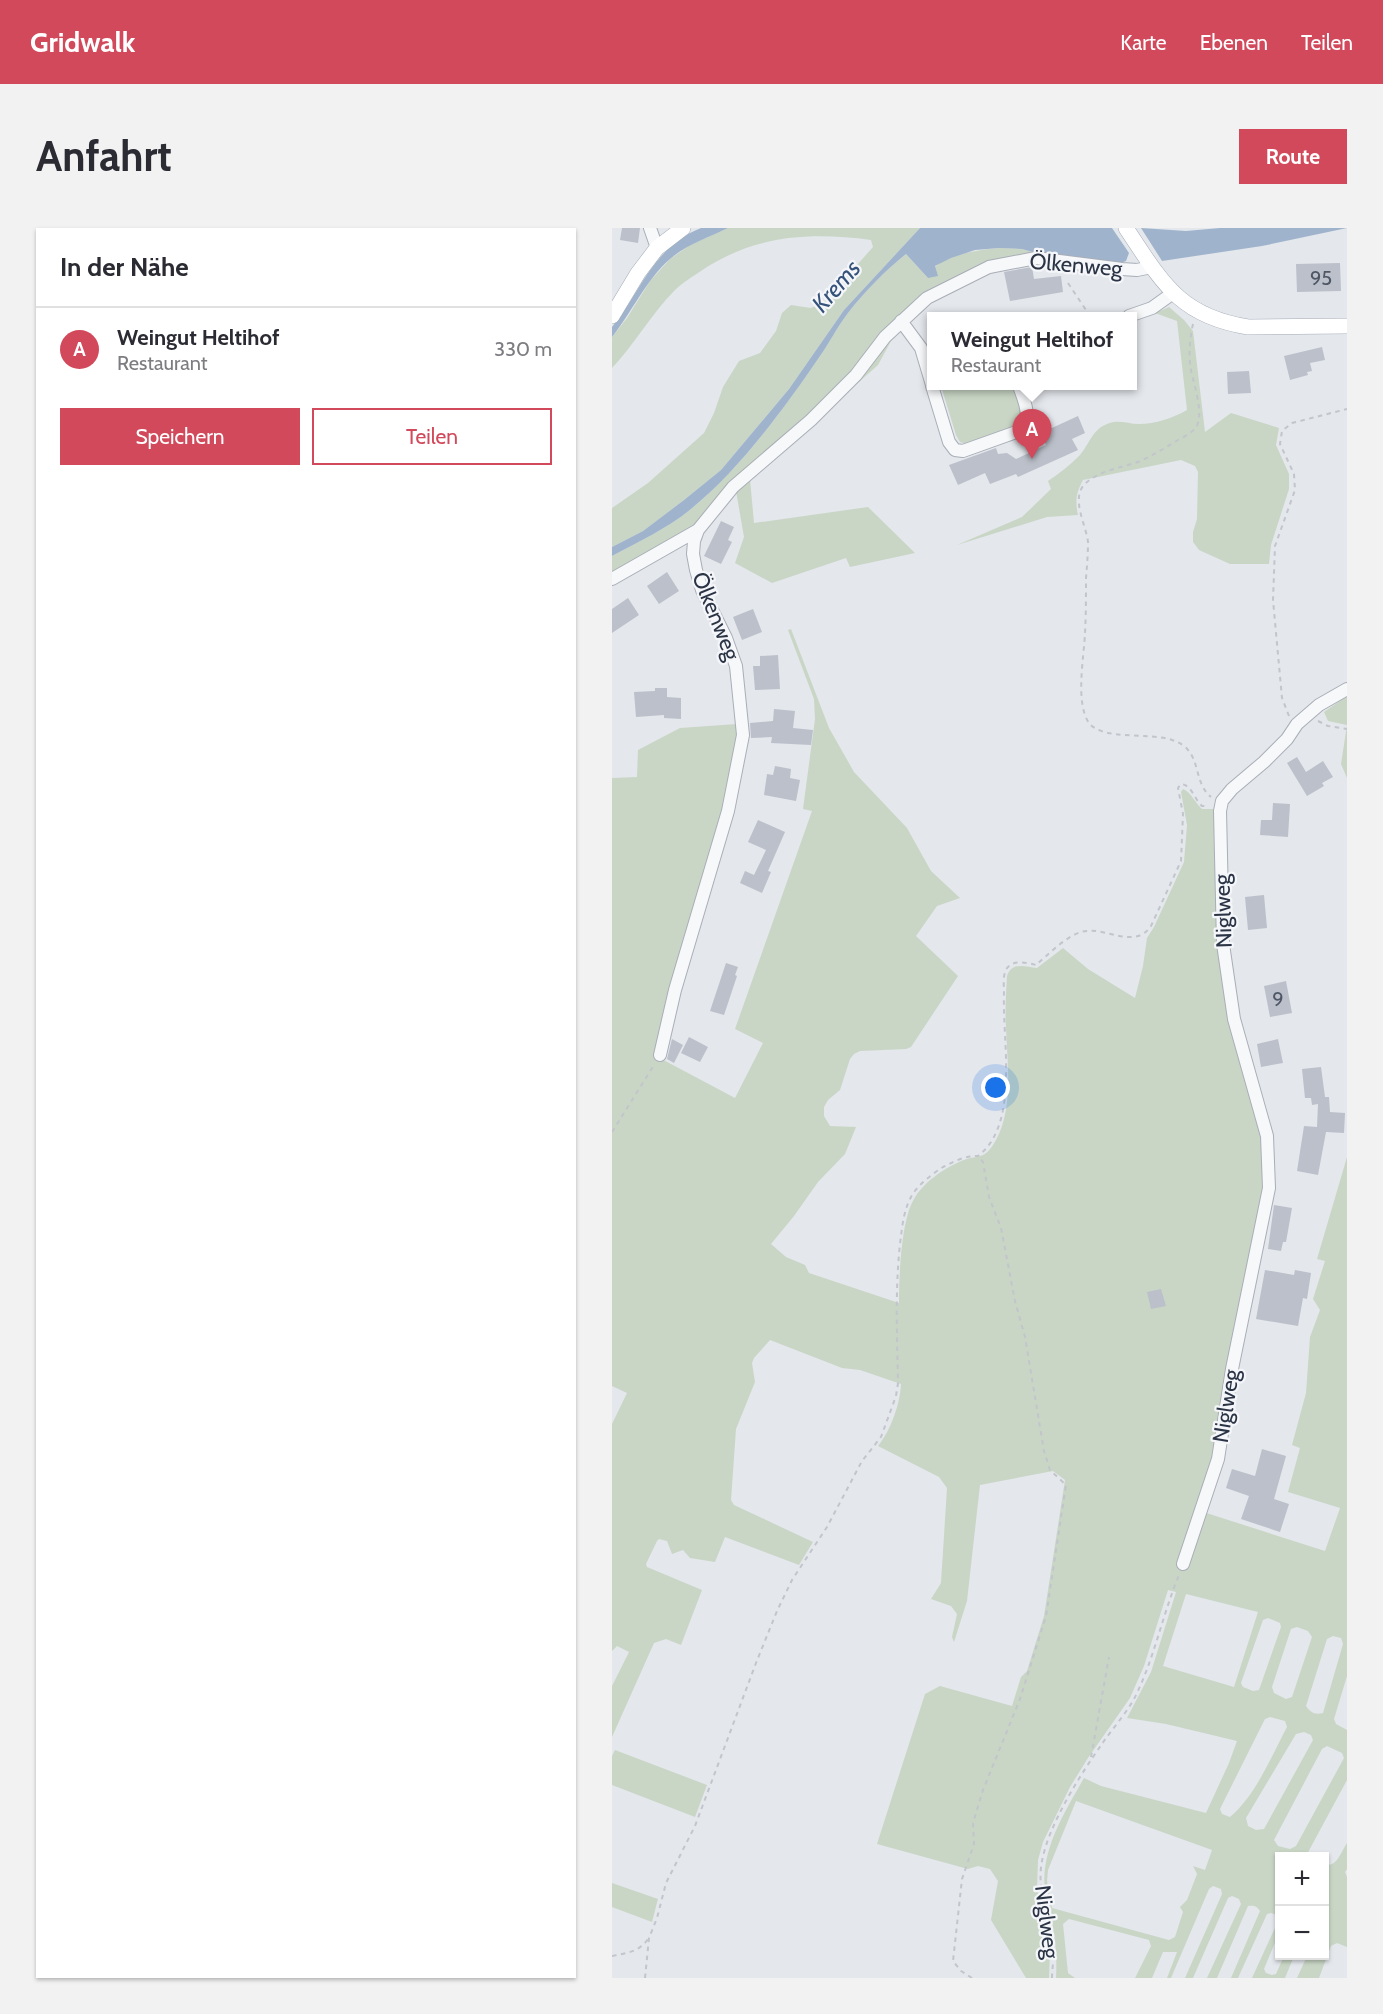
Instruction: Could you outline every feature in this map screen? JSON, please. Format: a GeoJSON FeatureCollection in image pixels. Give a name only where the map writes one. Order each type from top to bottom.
{"type":"FeatureCollection","features":[{"type":"Feature","properties":{"kind":"main road"},"geometry":{"type":"LineString","coordinates":[[612,316],[638,273],[657,248],[683,228]]}},
{"type":"Feature","properties":{"kind":"main road"},"geometry":{"type":"LineString","coordinates":[[1126,228],[1173,293],[1197,312],[1223,322],[1248,327],[1347,326]]}},
{"type":"Feature","properties":{"kind":"street"},"geometry":{"type":"LineString","coordinates":[[650,228],[657,248]]}},
{"type":"Feature","properties":{"kind":"street","name":"Ölkenweg"},"geometry":{"type":"LineString","coordinates":[[660,1055],[675,990],[728,811],[743,735],[736,666],[726,638],[702,590],[696,570],[693,554],[698,530],[733,487],[811,420],[856,375],[885,337],[927,298],[989,267],[1011,261],[1036,258],[1122,269],[1137,270],[1152,267]]}},
{"type":"Feature","properties":{"kind":"street"},"geometry":{"type":"LineString","coordinates":[[1137,313],[1152,308],[1173,293]]}},
{"type":"Feature","properties":{"kind":"street"},"geometry":{"type":"LineString","coordinates":[[901,321],[921,348],[927,368]]}},
{"type":"Feature","properties":{"kind":"street"},"geometry":{"type":"LineString","coordinates":[[933,390],[948,442],[955,450],[963,452],[1022,430],[1027,421],[1028,412],[1020,390]]}},
{"type":"Feature","properties":{"kind":"street"},"geometry":{"type":"LineString","coordinates":[[612,579],[698,530]]}},
{"type":"Feature","properties":{"kind":"street"},"geometry":{"type":"LineString","coordinates":[[1222,801],[1279,746],[1308,714],[1347,689]]}},
{"type":"Feature","properties":{"kind":"street","name":"Niglweg"},"geometry":{"type":"LineString","coordinates":[[1183,1564],[1218,1459],[1232,1369],[1269,1188],[1267,1136],[1234,1019],[1222,944],[1220,811],[1222,801]]}},
{"type":"Feature","properties":{"kind":"path"},"geometry":{"type":"LineString","coordinates":[[1068,283],[1086,312]]}},
{"type":"Feature","properties":{"kind":"path"},"geometry":{"type":"LineString","coordinates":[[1197,312],[1190,337],[1190,364],[1199,410],[1198,422],[1192,432],[1140,461],[1099,475],[1086,482],[1080,492],[1079,502],[1088,541],[1083,708],[1087,720],[1094,728],[1106,733],[1157,736],[1173,740],[1186,747],[1193,756],[1203,789],[1209,796],[1222,801]]}},
{"type":"Feature","properties":{"kind":"path"},"geometry":{"type":"LineString","coordinates":[[1297,724],[1289,717],[1282,698],[1273,600],[1275,546],[1294,490],[1294,474],[1280,444],[1282,431],[1292,423],[1347,409]]}},
{"type":"Feature","properties":{"kind":"path"},"geometry":{"type":"LineString","coordinates":[[1308,714],[1328,726],[1347,729]]}},
{"type":"Feature","properties":{"kind":"path"},"geometry":{"type":"LineString","coordinates":[[612,1956],[634,1952],[644,1946],[649,1938],[666,1883],[695,1826],[777,1611],[792,1580],[827,1527],[862,1461],[881,1437],[896,1396],[898,1383],[896,1294],[903,1218],[910,1197],[923,1183],[957,1160],[968,1156],[978,1156],[988,1148],[995,1136],[1005,1088],[1003,1002],[1004,976],[1007,967],[1013,963],[1036,965],[1073,935],[1084,931],[1135,938],[1145,934],[1151,926],[1181,861],[1182,814],[1178,788],[1181,783],[1185,784],[1202,806],[1211,806],[1222,801]]}},
{"type":"Feature","properties":{"kind":"path"},"geometry":{"type":"LineString","coordinates":[[612,1132],[660,1055]]}},
{"type":"Feature","properties":{"kind":"path"},"geometry":{"type":"LineString","coordinates":[[972,1978],[961,1971],[953,1960],[962,1879],[974,1844],[973,1823],[983,1790],[1020,1699],[1046,1616],[1066,1485],[1050,1470],[1039,1429],[1025,1337],[1015,1301],[1001,1228],[988,1197],[983,1162],[978,1156]]}},
{"type":"Feature","properties":{"kind":"path","name":"Niglweg"},"geometry":{"type":"LineString","coordinates":[[1052,1978],[1053,1952],[1041,1893],[1042,1861],[1059,1818],[1091,1760],[1133,1700],[1148,1667],[1183,1564]]}},
{"type":"Feature","properties":{"kind":"path"},"geometry":{"type":"LineString","coordinates":[[1091,1760],[1109,1657]]}},
{"type":"Feature","properties":{"kind":"path"},"geometry":{"type":"LineString","coordinates":[[645,1978],[649,1938]]}},
{"type":"Feature","properties":{"kind":"green space"},"geometry":{"type":"Polygon","coordinates":[[[728,228],[920,228],[844,310],[789,389],[721,470],[643,531],[612,547],[612,508],[648,483],[704,433],[723,387],[739,361],[760,353],[776,331],[782,313],[791,305],[811,308],[825,301],[873,247],[871,240],[826,236],[804,237],[762,243],[721,259],[675,290],[612,368],[612,337],[650,281],[670,259],[690,245],[728,228]]]}},
{"type":"Feature","properties":{"kind":"green space"},"geometry":{"type":"Polygon","coordinates":[[[999,248],[1022,249],[1036,253],[987,263],[886,330],[891,341],[878,365],[750,479],[754,523],[868,507],[915,553],[850,567],[846,558],[772,583],[735,563],[744,537],[736,491],[695,527],[612,574],[612,556],[682,516],[709,493],[743,458],[790,399],[848,313],[868,289],[906,254],[928,278],[936,266],[950,258],[975,251],[999,248]]]}},
{"type":"Feature","properties":{"kind":"green space"},"geometry":{"type":"Polygon","coordinates":[[[1169,307],[1193,331],[1205,432],[1231,413],[1279,428],[1276,445],[1289,474],[1289,489],[1271,545],[1269,564],[1230,564],[1199,550],[1193,542],[1197,519],[1198,472],[1195,466],[1181,460],[1083,480],[1077,497],[1078,515],[1047,517],[957,545],[1022,517],[1051,489],[1048,481],[1080,455],[1095,433],[1107,424],[1115,422],[1151,423],[1187,410],[1177,321],[1155,313],[1169,307]]]}},
{"type":"Feature","properties":{"kind":"green space"},"geometry":{"type":"Polygon","coordinates":[[[942,390],[1017,390],[1023,419],[1017,424],[967,444],[960,442],[942,390]]]}},
{"type":"Feature","properties":{"kind":"green space"},"geometry":{"type":"Polygon","coordinates":[[[791,629],[829,728],[854,772],[907,828],[931,871],[960,898],[937,906],[916,936],[958,976],[911,1047],[860,1051],[850,1059],[840,1090],[828,1100],[824,1107],[824,1116],[830,1126],[856,1127],[845,1154],[818,1182],[771,1244],[786,1257],[805,1265],[809,1273],[899,1303],[900,1265],[906,1221],[914,1199],[928,1182],[940,1173],[966,1159],[984,1155],[996,1140],[1002,1127],[1008,1084],[1006,1008],[1009,972],[1019,966],[1037,968],[1063,948],[1088,969],[1135,998],[1147,938],[1184,862],[1187,825],[1181,792],[1183,789],[1202,809],[1215,809],[1218,944],[1262,1137],[1264,1187],[1213,1457],[1197,1510],[1325,1551],[1340,1508],[1288,1492],[1300,1448],[1292,1445],[1306,1393],[1310,1337],[1320,1310],[1313,1299],[1325,1261],[1317,1259],[1347,1157],[1347,1676],[1334,1719],[1336,1724],[1347,1730],[1347,1780],[1308,1852],[1275,1852],[1275,1914],[1267,1914],[1238,1978],[1231,1978],[1260,1911],[1252,1906],[1248,1906],[1217,1978],[1207,1978],[1241,1904],[1239,1899],[1232,1896],[1228,1898],[1193,1978],[1185,1978],[1222,1894],[1221,1889],[1213,1886],[1209,1889],[1171,1978],[1167,1978],[1177,1952],[1163,1952],[1152,1978],[1135,1978],[1151,1946],[1149,1940],[1069,1919],[1063,1924],[1068,1973],[1075,1978],[1056,1978],[1054,1936],[1045,1891],[1046,1861],[1056,1832],[1084,1778],[1101,1786],[1206,1813],[1237,1741],[1166,1724],[1127,1718],[1151,1672],[1176,1592],[1168,1590],[1144,1666],[1130,1698],[1070,1787],[1043,1842],[1038,1860],[1037,1889],[1050,1952],[1049,1978],[1026,1978],[991,1920],[998,1881],[990,1869],[978,1866],[968,1869],[877,1844],[925,1694],[940,1686],[1012,1706],[1021,1677],[1027,1671],[1044,1616],[1065,1480],[1053,1471],[980,1485],[967,1601],[954,1642],[952,1637],[957,1614],[951,1606],[931,1599],[941,1583],[947,1488],[939,1477],[878,1446],[894,1416],[901,1384],[860,1370],[842,1368],[770,1340],[754,1358],[752,1363],[755,1382],[736,1429],[731,1500],[734,1505],[813,1542],[799,1565],[725,1537],[715,1562],[690,1558],[683,1550],[672,1554],[667,1541],[659,1539],[646,1564],[647,1567],[702,1590],[681,1645],[666,1639],[654,1643],[612,1737],[612,1686],[629,1652],[617,1646],[612,1651],[612,1424],[627,1393],[612,1386],[612,778],[637,777],[638,750],[680,728],[737,724],[738,734],[723,809],[670,989],[654,1055],[735,1098],[763,1043],[735,1029],[812,811],[803,809],[815,719],[814,699],[788,630],[791,629]],[[1186,1594],[1163,1666],[1234,1687],[1258,1612],[1186,1594]],[[1268,1618],[1263,1620],[1241,1683],[1243,1687],[1253,1691],[1259,1690],[1281,1627],[1280,1623],[1268,1618]],[[1297,1627],[1291,1629],[1272,1687],[1274,1693],[1286,1699],[1292,1697],[1312,1637],[1308,1631],[1297,1627]],[[1333,1636],[1327,1639],[1306,1706],[1313,1713],[1318,1714],[1323,1713],[1343,1644],[1341,1638],[1333,1636]],[[1270,1717],[1265,1719],[1220,1809],[1222,1814],[1230,1817],[1248,1798],[1287,1727],[1285,1721],[1270,1717]],[[1304,1732],[1296,1734],[1246,1818],[1248,1826],[1256,1830],[1264,1829],[1313,1740],[1311,1735],[1304,1732]],[[1327,1746],[1322,1749],[1274,1840],[1278,1846],[1290,1849],[1296,1846],[1344,1758],[1342,1753],[1327,1746]],[[1076,1801],[1048,1870],[1047,1881],[1052,1908],[1169,1940],[1175,1937],[1183,1912],[1180,1907],[1187,1900],[1197,1874],[1193,1866],[1205,1870],[1212,1850],[1076,1801]]]}},
{"type":"Feature","properties":{"kind":"green space"},"geometry":{"type":"Polygon","coordinates":[[[1347,696],[1347,725],[1328,721],[1324,712],[1347,696]]]}},
{"type":"Feature","properties":{"kind":"green space"},"geometry":{"type":"Polygon","coordinates":[[[1347,725],[1347,778],[1341,764],[1347,725]]]}},
{"type":"Feature","properties":{"kind":"green space"},"geometry":{"type":"Polygon","coordinates":[[[615,1750],[707,1785],[695,1817],[612,1785],[612,1756],[615,1750]]]}},
{"type":"Feature","properties":{"kind":"green space"},"geometry":{"type":"Polygon","coordinates":[[[1347,1843],[1345,1872],[1347,1877],[1347,1947],[1337,1943],[1331,1946],[1329,1951],[1329,1865],[1333,1864],[1347,1843]]]}},
{"type":"Feature","properties":{"kind":"green space"},"geometry":{"type":"Polygon","coordinates":[[[612,1883],[658,1899],[652,1922],[612,1907],[612,1883]]]}},
{"type":"Feature","properties":{"kind":"green space"},"geometry":{"type":"Polygon","coordinates":[[[1275,1928],[1275,1943],[1264,1969],[1266,1973],[1276,1974],[1282,1960],[1292,1960],[1285,1978],[1252,1978],[1275,1928]]]}},
{"type":"Feature","properties":{"kind":"green space"},"geometry":{"type":"Polygon","coordinates":[[[1305,1960],[1326,1960],[1319,1978],[1297,1978],[1305,1960]]]}},
{"type":"Feature","properties":{"kind":"water"},"geometry":{"type":"Polygon","coordinates":[[[701,228],[728,228],[691,245],[661,267],[612,337],[612,327],[660,258],[671,246],[701,228]]]}},
{"type":"Feature","properties":{"kind":"water"},"geometry":{"type":"Polygon","coordinates":[[[920,228],[1141,228],[1186,231],[1220,228],[1347,228],[1262,246],[1162,261],[1121,263],[1036,253],[1022,249],[975,250],[935,266],[938,276],[928,278],[906,254],[890,267],[844,318],[775,419],[726,476],[682,516],[612,556],[612,547],[643,531],[721,470],[789,389],[844,310],[920,228]]]}},
{"type":"Feature","properties":{"kind":"pier"},"geometry":{"type":"Polygon","coordinates":[[[1112,228],[1141,228],[1164,264],[1121,263],[1126,261],[1129,253],[1112,228]]]}},
{"type":"Feature","properties":{"kind":"building"},"geometry":{"type":"Polygon","coordinates":[[[622,228],[640,228],[638,243],[620,240],[622,228]]]}},
{"type":"Feature","properties":{"kind":"building"},"geometry":{"type":"Polygon","coordinates":[[[1340,263],[1341,291],[1297,292],[1296,264],[1340,263]]]}},
{"type":"Feature","properties":{"kind":"building"},"geometry":{"type":"Polygon","coordinates":[[[1032,267],[1034,279],[1061,276],[1063,292],[1010,301],[1004,272],[1032,267]]]}},
{"type":"Feature","properties":{"kind":"building"},"geometry":{"type":"Polygon","coordinates":[[[1322,347],[1325,360],[1310,363],[1312,371],[1307,372],[1308,375],[1290,380],[1284,356],[1322,347]]]}},
{"type":"Feature","properties":{"kind":"building"},"geometry":{"type":"Polygon","coordinates":[[[1249,371],[1251,393],[1228,394],[1227,372],[1249,371]]]}},
{"type":"Feature","properties":{"kind":"building"},"geometry":{"type":"Polygon","coordinates":[[[1078,416],[1085,433],[1072,439],[1078,450],[1018,477],[1016,474],[990,484],[985,473],[958,485],[949,465],[996,448],[998,454],[1007,453],[1016,459],[1046,445],[1041,433],[1078,416]]]}},
{"type":"Feature","properties":{"kind":"building"},"geometry":{"type":"Polygon","coordinates":[[[721,521],[734,527],[728,540],[732,542],[721,564],[704,556],[721,521]]]}},
{"type":"Feature","properties":{"kind":"building"},"geometry":{"type":"Polygon","coordinates":[[[667,572],[679,591],[659,604],[647,586],[667,572]]]}},
{"type":"Feature","properties":{"kind":"building"},"geometry":{"type":"Polygon","coordinates":[[[628,598],[639,615],[612,633],[612,609],[628,598]]]}},
{"type":"Feature","properties":{"kind":"building"},"geometry":{"type":"Polygon","coordinates":[[[753,609],[762,632],[742,640],[733,617],[753,609]]]}},
{"type":"Feature","properties":{"kind":"building"},"geometry":{"type":"Polygon","coordinates":[[[778,655],[780,689],[755,690],[753,666],[760,666],[760,656],[778,655]]]}},
{"type":"Feature","properties":{"kind":"building"},"geometry":{"type":"Polygon","coordinates":[[[655,688],[667,688],[667,697],[681,698],[681,719],[664,718],[664,715],[636,717],[634,692],[655,691],[655,688]]]}},
{"type":"Feature","properties":{"kind":"building"},"geometry":{"type":"Polygon","coordinates":[[[774,709],[795,711],[793,728],[813,730],[811,745],[771,743],[772,737],[751,738],[750,723],[773,721],[774,709]]]}},
{"type":"Feature","properties":{"kind":"building"},"geometry":{"type":"Polygon","coordinates":[[[1297,757],[1306,772],[1323,761],[1333,777],[1322,783],[1324,786],[1307,796],[1287,763],[1297,757]]]}},
{"type":"Feature","properties":{"kind":"building"},"geometry":{"type":"Polygon","coordinates":[[[775,766],[791,769],[790,778],[800,780],[796,801],[764,795],[767,774],[773,775],[775,766]]]}},
{"type":"Feature","properties":{"kind":"building"},"geometry":{"type":"Polygon","coordinates":[[[1273,803],[1290,804],[1288,837],[1260,835],[1261,820],[1272,820],[1273,803]]]}},
{"type":"Feature","properties":{"kind":"building"},"geometry":{"type":"Polygon","coordinates":[[[758,820],[785,832],[768,871],[771,872],[762,893],[740,883],[745,871],[754,875],[766,850],[748,842],[758,820]]]}},
{"type":"Feature","properties":{"kind":"building"},"geometry":{"type":"Polygon","coordinates":[[[1264,895],[1267,928],[1248,930],[1245,897],[1264,895]]]}},
{"type":"Feature","properties":{"kind":"building"},"geometry":{"type":"Polygon","coordinates":[[[726,963],[738,967],[724,1015],[710,1011],[726,963]]]}},
{"type":"Feature","properties":{"kind":"building"},"geometry":{"type":"Polygon","coordinates":[[[1286,981],[1292,1013],[1270,1017],[1264,986],[1286,981]]]}},
{"type":"Feature","properties":{"kind":"building"},"geometry":{"type":"Polygon","coordinates":[[[689,1037],[708,1047],[700,1062],[681,1053],[689,1037]]]}},
{"type":"Feature","properties":{"kind":"building"},"geometry":{"type":"Polygon","coordinates":[[[672,1039],[683,1045],[674,1063],[667,1059],[672,1039]]]}},
{"type":"Feature","properties":{"kind":"building"},"geometry":{"type":"Polygon","coordinates":[[[1278,1039],[1283,1063],[1261,1067],[1257,1044],[1278,1039]]]}},
{"type":"Feature","properties":{"kind":"building"},"geometry":{"type":"Polygon","coordinates":[[[1321,1067],[1325,1097],[1329,1097],[1330,1112],[1345,1113],[1344,1133],[1326,1132],[1318,1175],[1297,1171],[1304,1126],[1317,1127],[1318,1104],[1312,1105],[1311,1098],[1305,1098],[1302,1069],[1321,1067]]]}},
{"type":"Feature","properties":{"kind":"building"},"geometry":{"type":"Polygon","coordinates":[[[1274,1205],[1292,1208],[1286,1242],[1283,1242],[1281,1251],[1268,1249],[1274,1205]]]}},
{"type":"Feature","properties":{"kind":"building"},"geometry":{"type":"Polygon","coordinates":[[[1265,1270],[1294,1275],[1295,1270],[1311,1273],[1307,1299],[1303,1298],[1298,1326],[1256,1319],[1265,1270]]]}},
{"type":"Feature","properties":{"kind":"building"},"geometry":{"type":"Polygon","coordinates":[[[1161,1289],[1166,1306],[1151,1309],[1147,1292],[1161,1289]]]}},
{"type":"Feature","properties":{"kind":"building"},"geometry":{"type":"Polygon","coordinates":[[[1262,1449],[1286,1456],[1274,1499],[1289,1504],[1280,1532],[1241,1519],[1249,1496],[1226,1488],[1232,1469],[1255,1476],[1262,1449]]]}},
{"type":"Feature","properties":{"kind":"place","name":"Weingut Heltihof"},"geometry":{"type":"Point","coordinates":[1032,459]}},
{"type":"Feature","properties":{"kind":"water label","name":"Krems"},"geometry":{"type":"Point","coordinates":[836,286]}}]}
